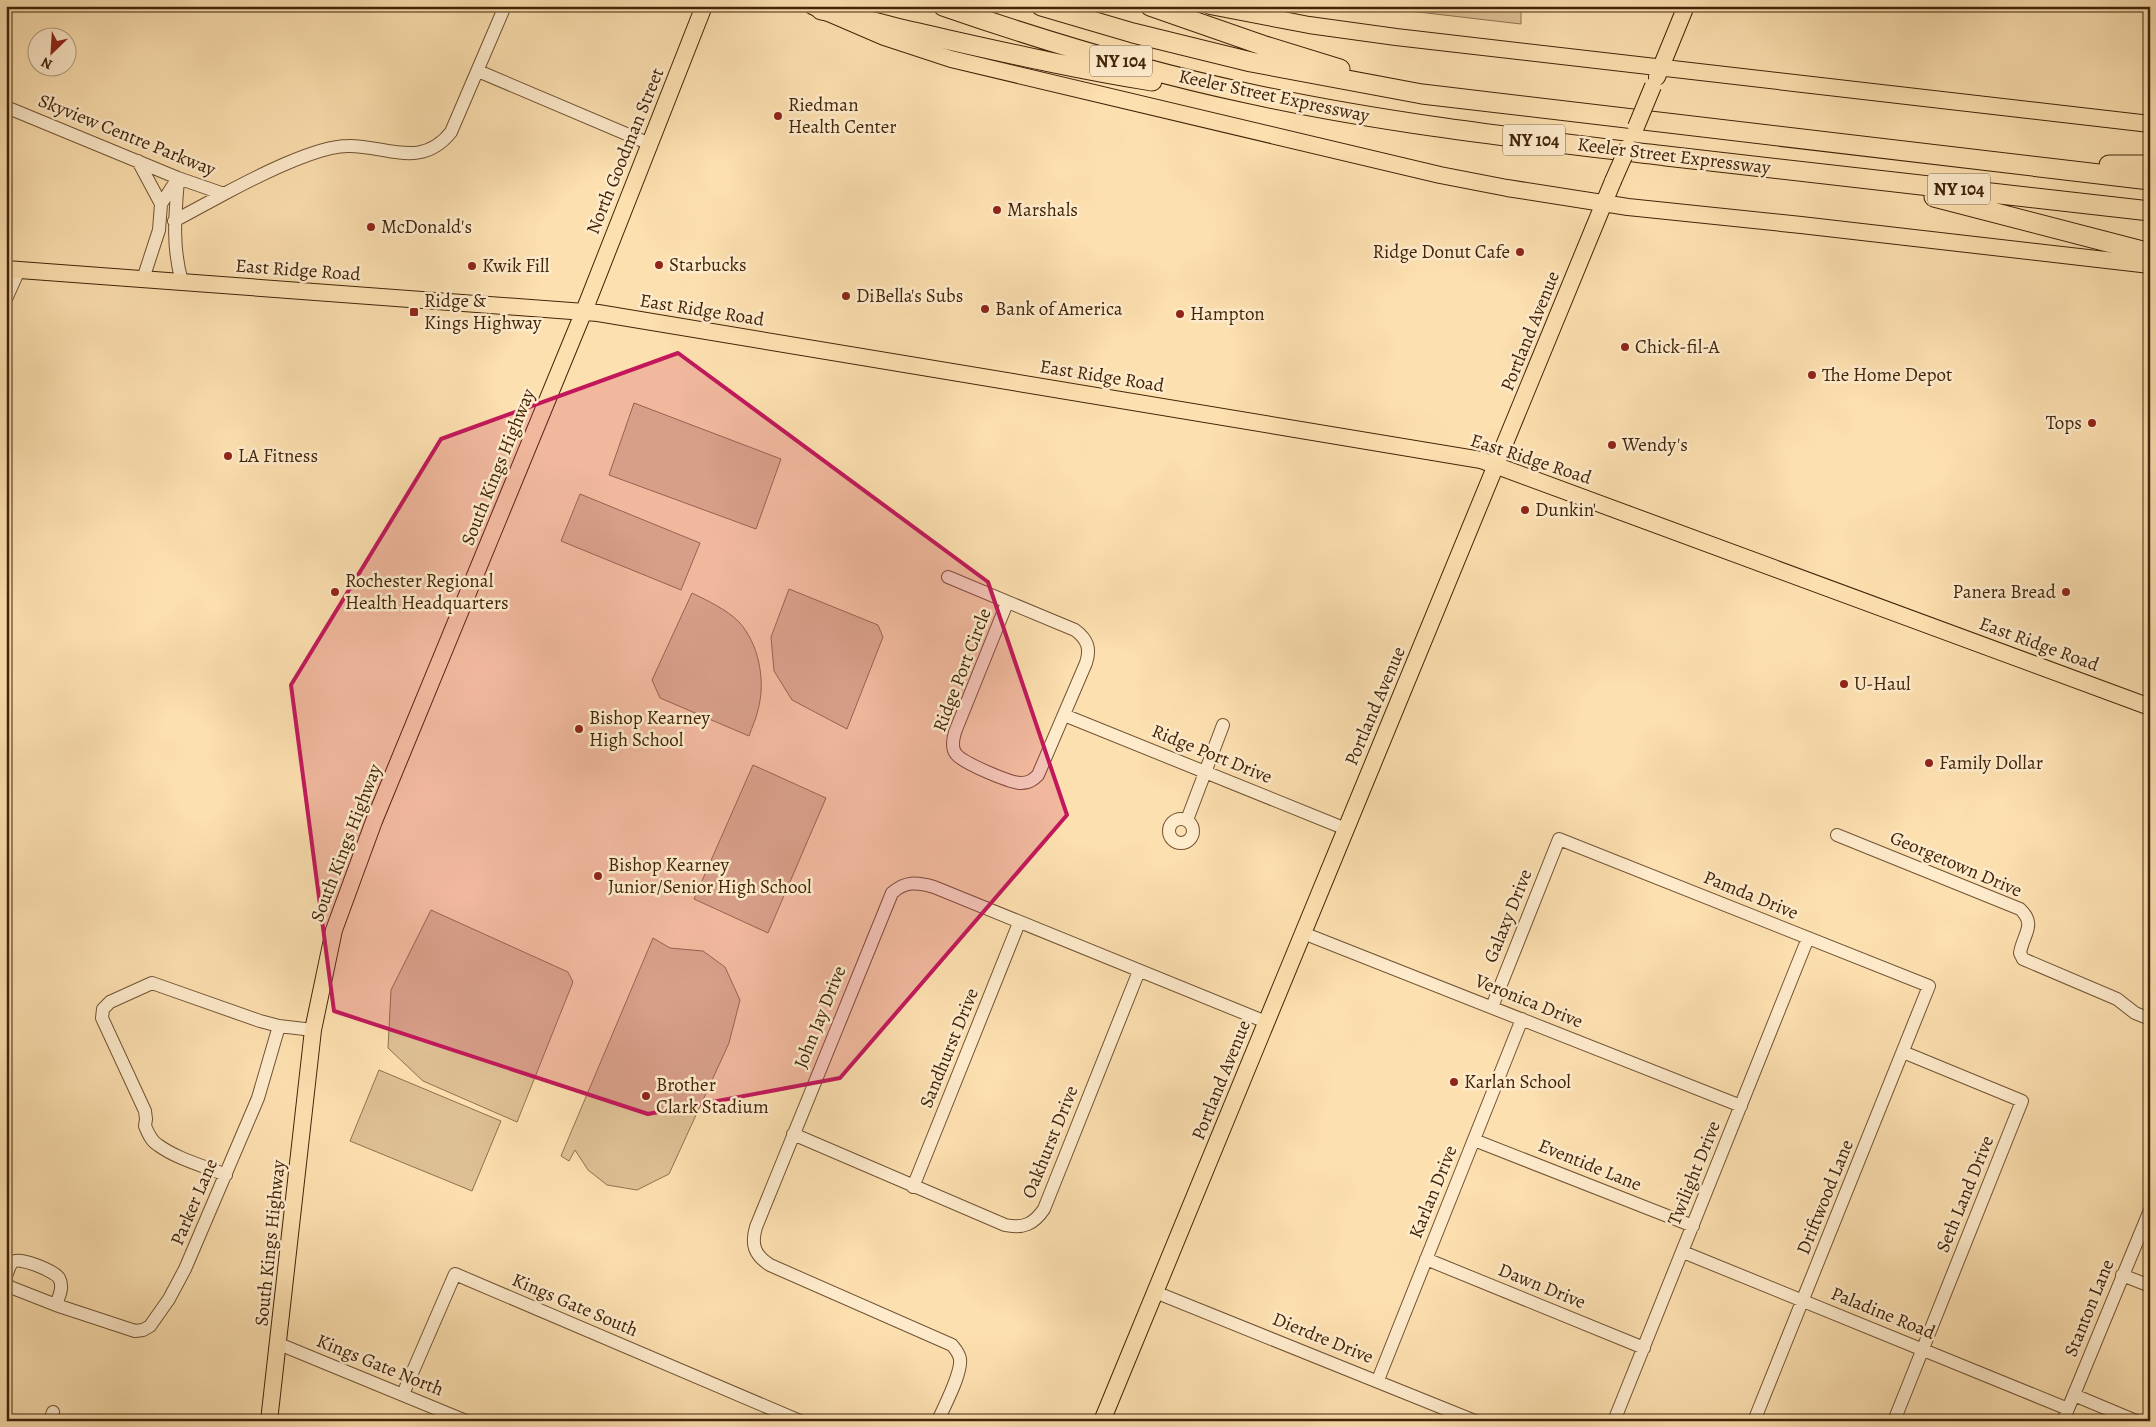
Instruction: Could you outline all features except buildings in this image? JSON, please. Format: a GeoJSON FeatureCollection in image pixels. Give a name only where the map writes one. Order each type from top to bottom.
{"type":"FeatureCollection","features":[{"type":"Feature","properties":{"kind":"highway","name":"Keeler Street Expressway"},"geometry":{"type":"LineString","coordinates":[[943,6],[1024,33],[1116,60],[1200,82],[1302,104],[1456,130],[1768,168],[2150,211]]}},
{"type":"Feature","properties":{"kind":"highway","name":"Keeler Street Expressway"},"geometry":{"type":"LineString","coordinates":[[1041,6],[1133,33],[1251,62],[1395,90],[1472,101],[2150,180]]}},
{"type":"Feature","properties":{"kind":"highway"},"geometry":{"type":"LineString","coordinates":[[1150,6],[1250,41],[1333,67],[1405,87],[1472,101]]}},
{"type":"Feature","properties":{"kind":"highway"},"geometry":{"type":"LineString","coordinates":[[816,8],[911,31],[1128,77],[1302,104]]}},
{"type":"Feature","properties":{"kind":"highway"},"geometry":{"type":"LineString","coordinates":[[1886,150],[2060,163],[2150,165]]}},
{"type":"Feature","properties":{"kind":"highway"},"geometry":{"type":"LineString","coordinates":[[1768,168],[1953,201],[2150,253]]}},
{"type":"Feature","properties":{"kind":"main road","name":"North Goodman Street"},"geometry":{"type":"LineString","coordinates":[[584,312],[704,6]]}},
{"type":"Feature","properties":{"kind":"main road"},"geometry":{"type":"LineString","coordinates":[[698,22],[710,6]]}},
{"type":"Feature","properties":{"kind":"main road"},"geometry":{"type":"LineString","coordinates":[[1210,6],[1327,28],[2150,124]]}},
{"type":"Feature","properties":{"kind":"main road","name":"Portland Avenue"},"geometry":{"type":"LineString","coordinates":[[1102,1421],[1686,6]]}},
{"type":"Feature","properties":{"kind":"main road"},"geometry":{"type":"LineString","coordinates":[[816,8],[884,37],[968,63],[1457,178],[1604,204],[1800,224],[2150,266]]}},
{"type":"Feature","properties":{"kind":"main road","name":"East Ridge Road"},"geometry":{"type":"LineString","coordinates":[[13,269],[584,312],[1481,460],[2150,707]]}},
{"type":"Feature","properties":{"kind":"main road","name":"South Kings Highway"},"geometry":{"type":"LineString","coordinates":[[270,1421],[313,1030],[334,930],[353,876],[584,312]]}},
{"type":"Feature","properties":{"kind":"street","name":"Skyview Centre Parkway"},"geometry":{"type":"LineString","coordinates":[[6,107],[178,178],[224,194],[311,154],[341,146],[358,146],[398,154],[425,151],[445,140],[451,132],[505,6]]}},
{"type":"Feature","properties":{"kind":"street"},"geometry":{"type":"LineString","coordinates":[[478,71],[650,144]]}},
{"type":"Feature","properties":{"kind":"street"},"geometry":{"type":"LineString","coordinates":[[138,161],[162,204]]}},
{"type":"Feature","properties":{"kind":"street"},"geometry":{"type":"LineString","coordinates":[[144,279],[159,230],[162,204],[178,178]]}},
{"type":"Feature","properties":{"kind":"street"},"geometry":{"type":"LineString","coordinates":[[178,178],[174,221],[177,264],[182,282]]}},
{"type":"Feature","properties":{"kind":"street"},"geometry":{"type":"LineString","coordinates":[[174,221],[224,194]]}},
{"type":"Feature","properties":{"kind":"street"},"geometry":{"type":"LineString","coordinates":[[6,299],[13,269]]}},
{"type":"Feature","properties":{"kind":"street"},"geometry":{"type":"LineString","coordinates":[[948,578],[1007,603]]}},
{"type":"Feature","properties":{"kind":"street","name":"Ridge Port Circle"},"geometry":{"type":"LineString","coordinates":[[1007,603],[1075,630],[1087,641],[1088,656],[1064,715],[1038,775],[1028,782],[1011,781],[963,760],[954,752],[952,743],[955,732],[1007,603]]}},
{"type":"Feature","properties":{"kind":"street","name":"Ridge Port Drive"},"geometry":{"type":"LineString","coordinates":[[1064,715],[1346,829]]}},
{"type":"Feature","properties":{"kind":"street"},"geometry":{"type":"LineString","coordinates":[[1187,820],[1223,726]]}},
{"type":"Feature","properties":{"kind":"street","name":"Georgetown Drive"},"geometry":{"type":"LineString","coordinates":[[1836,835],[2020,909],[2028,921],[2028,930],[2020,952],[2023,959],[2118,1000],[2135,1013],[2150,1019]]}},
{"type":"Feature","properties":{"kind":"street","name":"Pamda Drive"},"geometry":{"type":"LineString","coordinates":[[1559,839],[1928,986]]}},
{"type":"Feature","properties":{"kind":"street","name":"Galaxy Drive"},"geometry":{"type":"LineString","coordinates":[[1492,1006],[1559,839]]}},
{"type":"Feature","properties":{"kind":"street","name":"John Jay Drive"},"geometry":{"type":"LineString","coordinates":[[938,1421],[958,1372],[960,1362],[958,1352],[952,1345],[770,1265],[760,1259],[755,1252],[754,1237],[756,1226],[892,893],[898,888],[914,882],[923,884],[1266,1022]]}},
{"type":"Feature","properties":{"kind":"street","name":"Sandhurst Drive"},"geometry":{"type":"LineString","coordinates":[[913,1187],[1019,923]]}},
{"type":"Feature","properties":{"kind":"street","name":"Veronica Drive"},"geometry":{"type":"LineString","coordinates":[[1303,933],[1492,1006],[1741,1106]]}},
{"type":"Feature","properties":{"kind":"street","name":"Twilight Drive"},"geometry":{"type":"LineString","coordinates":[[1614,1421],[1808,938]]}},
{"type":"Feature","properties":{"kind":"street","name":"Oakhurst Drive"},"geometry":{"type":"LineString","coordinates":[[793,1134],[913,1187],[1014,1227],[1031,1224],[1044,1209],[1139,971]]}},
{"type":"Feature","properties":{"kind":"street"},"geometry":{"type":"LineString","coordinates":[[226,1175],[156,1145],[145,1126],[145,1111],[116,1047],[105,1028],[102,1018],[103,1009],[110,1002],[152,983],[278,1026],[313,1030]]}},
{"type":"Feature","properties":{"kind":"street","name":"Driftwood Lane"},"geometry":{"type":"LineString","coordinates":[[1754,1421],[1928,986]]}},
{"type":"Feature","properties":{"kind":"street","name":"Karlan Drive"},"geometry":{"type":"LineString","coordinates":[[1378,1380],[1522,1019]]}},
{"type":"Feature","properties":{"kind":"street","name":"Parker Lane"},"geometry":{"type":"LineString","coordinates":[[6,1283],[10,1287],[56,1305],[135,1331],[150,1326],[169,1299],[185,1269],[226,1175],[258,1098],[278,1026]]}},
{"type":"Feature","properties":{"kind":"street","name":"Seth Land Drive"},"geometry":{"type":"LineString","coordinates":[[1894,1421],[2022,1101],[1903,1052]]}},
{"type":"Feature","properties":{"kind":"street","name":"Eventide Lane"},"geometry":{"type":"LineString","coordinates":[[1474,1140],[1693,1226]]}},
{"type":"Feature","properties":{"kind":"street","name":"Stanton Lane"},"geometry":{"type":"LineString","coordinates":[[2066,1415],[2150,1210]]}},
{"type":"Feature","properties":{"kind":"street","name":"Paladine Road"},"geometry":{"type":"LineString","coordinates":[[1683,1252],[1923,1350],[2066,1415]]}},
{"type":"Feature","properties":{"kind":"street","name":"Dawn Drive"},"geometry":{"type":"LineString","coordinates":[[1426,1259],[1644,1348]]}},
{"type":"Feature","properties":{"kind":"street"},"geometry":{"type":"LineString","coordinates":[[6,1276],[11,1263],[15,1260],[21,1260],[54,1273],[61,1284],[61,1292],[56,1305]]}},
{"type":"Feature","properties":{"kind":"street","name":"Kings Gate South"},"geometry":{"type":"LineString","coordinates":[[403,1394],[455,1274],[800,1421]]}},
{"type":"Feature","properties":{"kind":"street"},"geometry":{"type":"LineString","coordinates":[[2122,1275],[2150,1286]]}},
{"type":"Feature","properties":{"kind":"street","name":"Dierdre Drive"},"geometry":{"type":"LineString","coordinates":[[1156,1292],[1378,1380],[1475,1421]]}},
{"type":"Feature","properties":{"kind":"street","name":"Kings Gate North"},"geometry":{"type":"LineString","coordinates":[[278,1344],[466,1421]]}},
{"type":"Feature","properties":{"kind":"street"},"geometry":{"type":"LineString","coordinates":[[2074,1395],[2136,1421]]}},
{"type":"Feature","properties":{"kind":"highlighted area"},"geometry":{"type":"Polygon","coordinates":[[[678,353],[988,582],[1067,815],[840,1078],[648,1114],[334,1011],[291,685],[441,439],[678,353]]]}},
{"type":"Feature","properties":{"kind":"shaded area"},"geometry":{"type":"Polygon","coordinates":[[[1367,6],[1521,6],[1521,24],[1384,8],[1367,6]]]}},
{"type":"Feature","properties":{"kind":"shaded area"},"geometry":{"type":"Polygon","coordinates":[[[634,403],[781,459],[756,529],[609,475],[634,403]]]}},
{"type":"Feature","properties":{"kind":"shaded area"},"geometry":{"type":"Polygon","coordinates":[[[580,494],[700,543],[681,590],[561,541],[580,494]]]}},
{"type":"Feature","properties":{"kind":"shaded area"},"geometry":{"type":"Polygon","coordinates":[[[789,589],[878,625],[883,637],[847,729],[792,700],[774,671],[771,637],[789,589]]]}},
{"type":"Feature","properties":{"kind":"shaded area"},"geometry":{"type":"Polygon","coordinates":[[[692,593],[734,617],[752,641],[759,663],[761,687],[756,717],[749,736],[660,698],[652,680],[692,593]]]}},
{"type":"Feature","properties":{"kind":"shaded area"},"geometry":{"type":"Polygon","coordinates":[[[753,765],[826,798],[768,933],[694,899],[753,765]]]}},
{"type":"Feature","properties":{"kind":"shaded area"},"geometry":{"type":"Polygon","coordinates":[[[431,910],[568,972],[573,982],[517,1122],[423,1081],[388,1048],[391,990],[431,910]]]}},
{"type":"Feature","properties":{"kind":"shaded area","name":"Brother Clark Stadium"},"geometry":{"type":"Polygon","coordinates":[[[653,938],[670,948],[703,951],[725,967],[740,1000],[729,1043],[669,1174],[637,1190],[607,1185],[588,1170],[575,1150],[569,1161],[561,1156],[653,938]]]}},
{"type":"Feature","properties":{"kind":"shaded area"},"geometry":{"type":"Polygon","coordinates":[[[379,1070],[501,1121],[472,1191],[350,1141],[379,1070]]]}},
{"type":"Feature","properties":{"kind":"place","name":"Riedman Health Center"},"geometry":{"type":"Point","coordinates":[778,116]}},
{"type":"Feature","properties":{"kind":"place","name":"Marshals"},"geometry":{"type":"Point","coordinates":[997,210]}},
{"type":"Feature","properties":{"kind":"place","name":"McDonald's"},"geometry":{"type":"Point","coordinates":[371,227]}},
{"type":"Feature","properties":{"kind":"place","name":"Ridge Donut Cafe"},"geometry":{"type":"Point","coordinates":[1520,252]}},
{"type":"Feature","properties":{"kind":"place","name":"Starbucks"},"geometry":{"type":"Point","coordinates":[659,265]}},
{"type":"Feature","properties":{"kind":"place","name":"Kwik Fill"},"geometry":{"type":"Point","coordinates":[472,266]}},
{"type":"Feature","properties":{"kind":"place","name":"DiBella's Subs"},"geometry":{"type":"Point","coordinates":[846,296]}},
{"type":"Feature","properties":{"kind":"place","name":"Bank of America"},"geometry":{"type":"Point","coordinates":[985,309]}},
{"type":"Feature","properties":{"kind":"place","name":"Ridge & Kings Highway"},"geometry":{"type":"Point","coordinates":[414,312]}},
{"type":"Feature","properties":{"kind":"place","name":"Hampton"},"geometry":{"type":"Point","coordinates":[1180,314]}},
{"type":"Feature","properties":{"kind":"place","name":"Chick-fil-A"},"geometry":{"type":"Point","coordinates":[1625,347]}},
{"type":"Feature","properties":{"kind":"place","name":"The Home Depot"},"geometry":{"type":"Point","coordinates":[1812,375]}},
{"type":"Feature","properties":{"kind":"place","name":"Tops"},"geometry":{"type":"Point","coordinates":[2092,423]}},
{"type":"Feature","properties":{"kind":"place","name":"Wendy's"},"geometry":{"type":"Point","coordinates":[1612,445]}},
{"type":"Feature","properties":{"kind":"place","name":"LA Fitness"},"geometry":{"type":"Point","coordinates":[228,456]}},
{"type":"Feature","properties":{"kind":"place","name":"Dunkin'"},"geometry":{"type":"Point","coordinates":[1525,510]}},
{"type":"Feature","properties":{"kind":"place","name":"Rochester Regional Health Headquarters"},"geometry":{"type":"Point","coordinates":[335,592]}},
{"type":"Feature","properties":{"kind":"place","name":"Panera Bread"},"geometry":{"type":"Point","coordinates":[2066,592]}},
{"type":"Feature","properties":{"kind":"place","name":"U-Haul"},"geometry":{"type":"Point","coordinates":[1844,684]}},
{"type":"Feature","properties":{"kind":"place","name":"Bishop Kearney High School"},"geometry":{"type":"Point","coordinates":[579,729]}},
{"type":"Feature","properties":{"kind":"place","name":"Family Dollar"},"geometry":{"type":"Point","coordinates":[1929,763]}},
{"type":"Feature","properties":{"kind":"place","name":"Bishop Kearney Junior/Senior High School"},"geometry":{"type":"Point","coordinates":[598,876]}},
{"type":"Feature","properties":{"kind":"place","name":"Karlan School"},"geometry":{"type":"Point","coordinates":[1454,1082]}},
{"type":"Feature","properties":{"kind":"place","name":"Brother Clark Stadium"},"geometry":{"type":"Point","coordinates":[646,1096]}}]}
